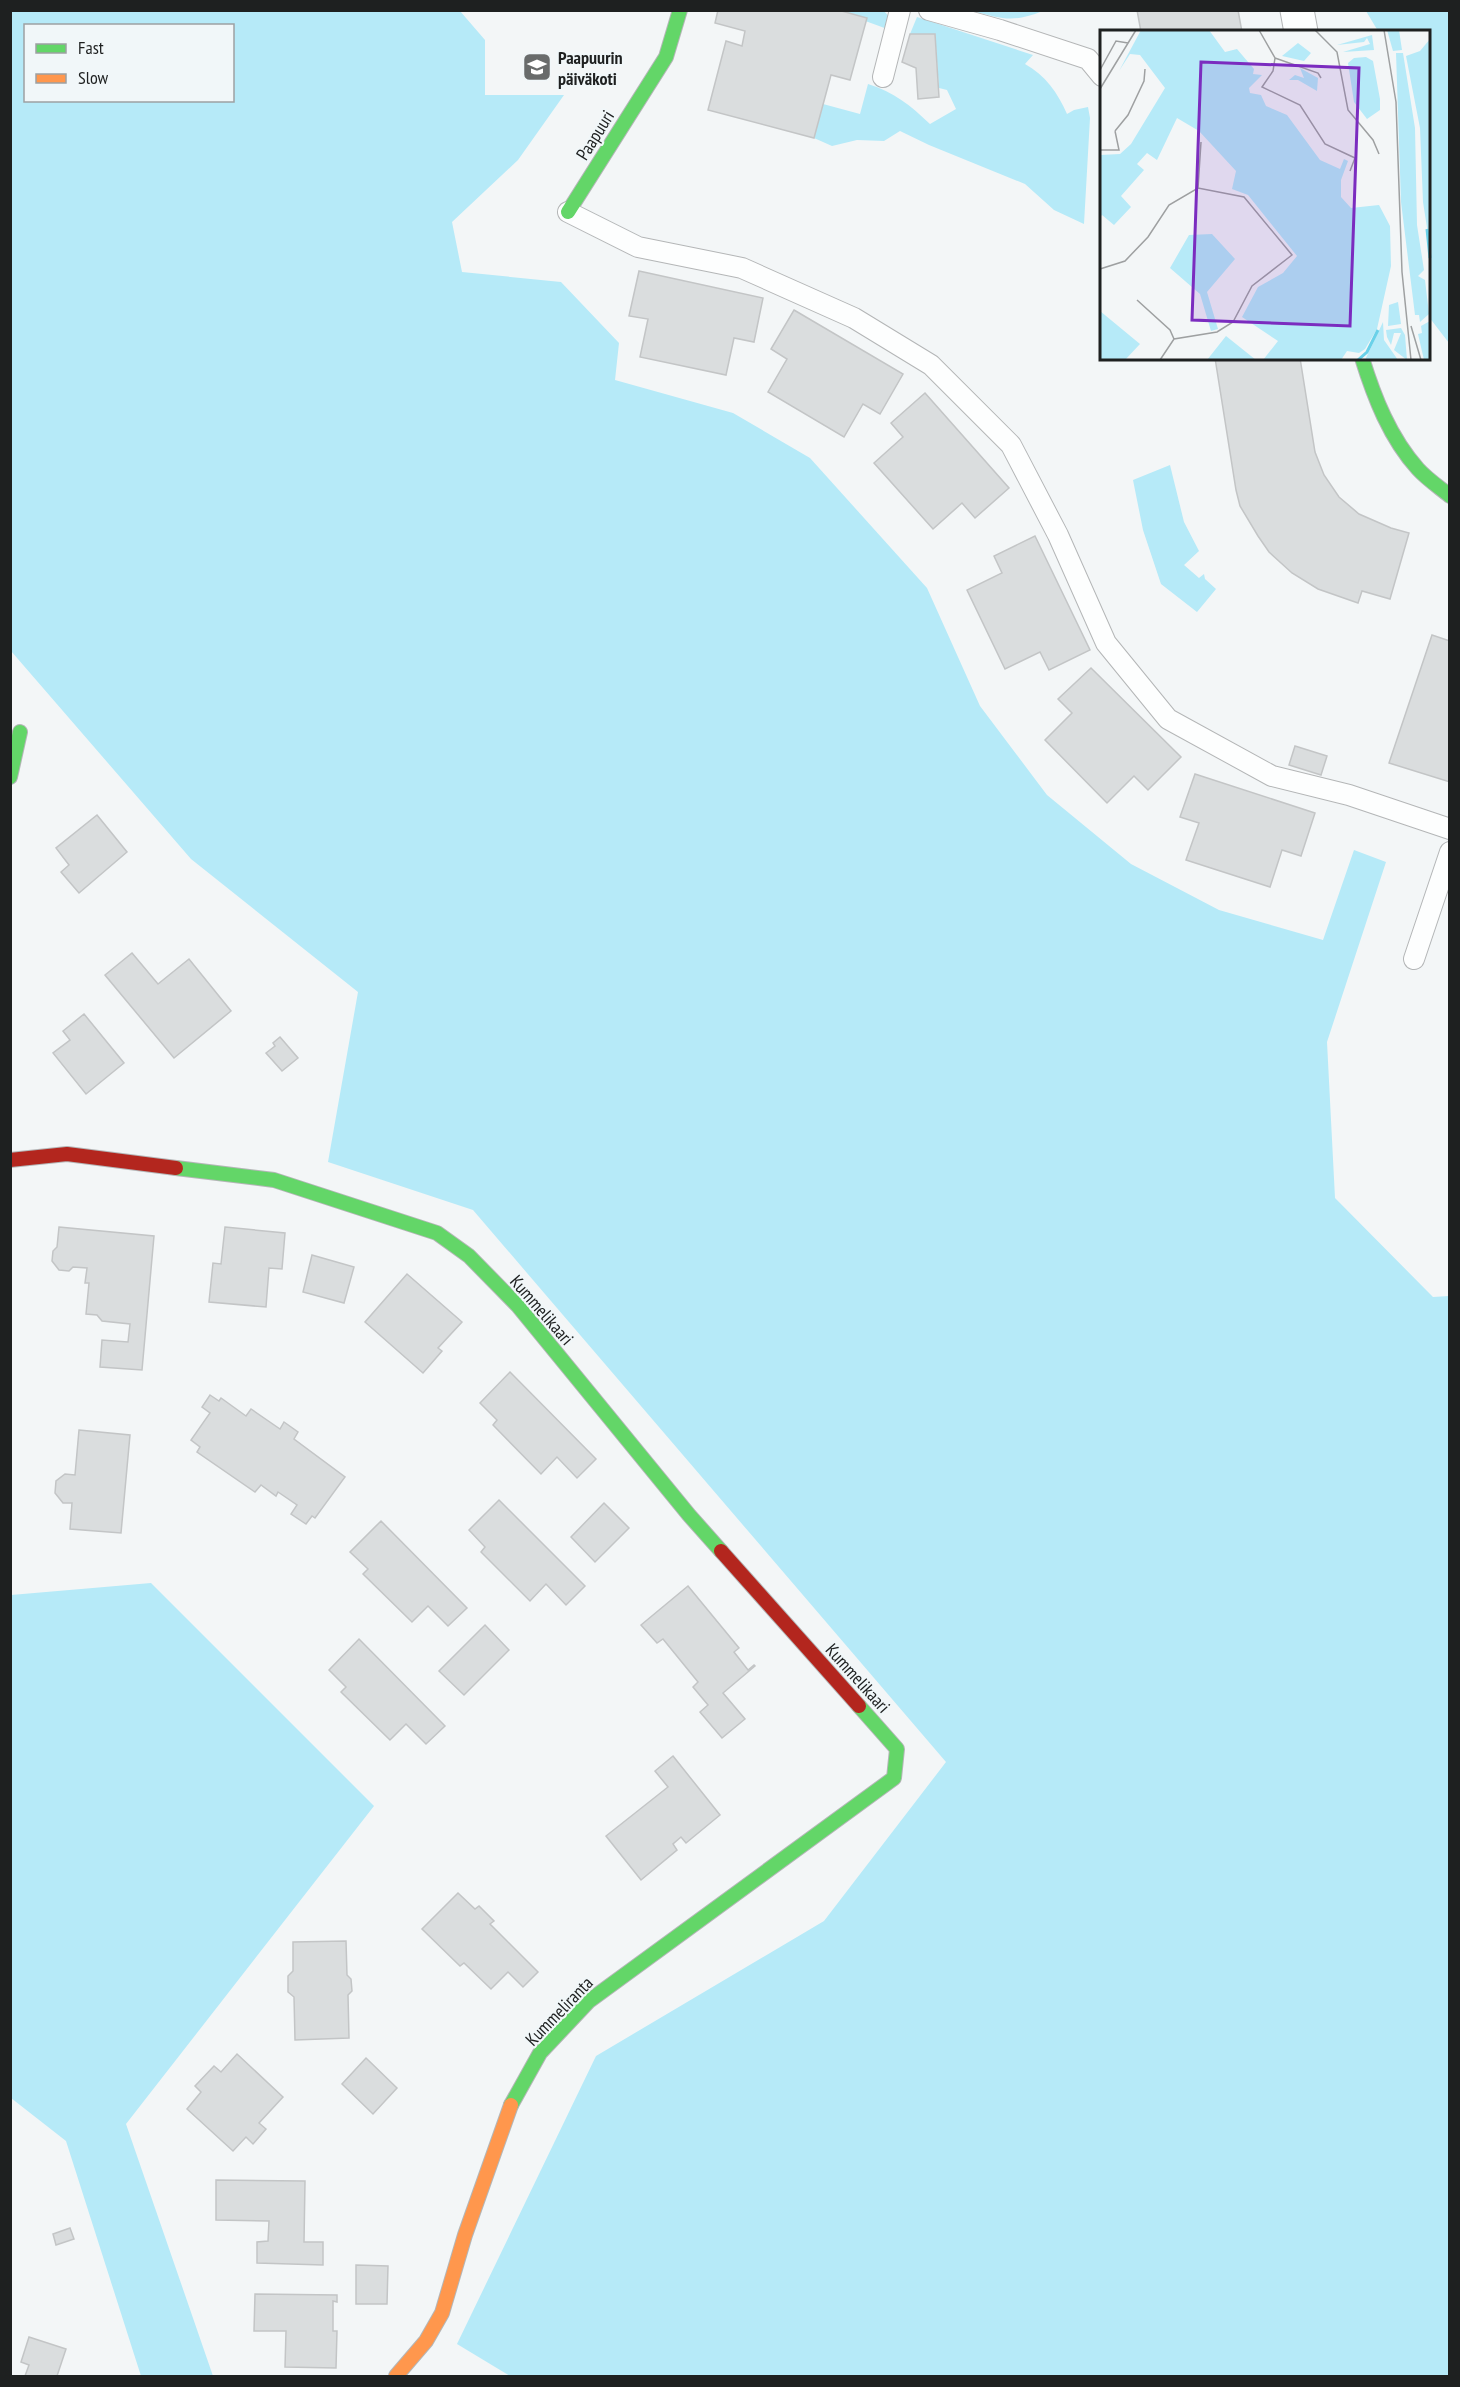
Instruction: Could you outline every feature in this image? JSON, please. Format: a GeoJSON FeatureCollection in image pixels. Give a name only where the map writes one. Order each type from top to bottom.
{"type":"FeatureCollection","features":[{"type":"Feature","properties":{"kind":"street","name":"Paapuuri"},"geometry":{"type":"LineString","coordinates":[[568,212],[666,57],[680,10]]}},
{"type":"Feature","properties":{"kind":"street"},"geometry":{"type":"LineString","coordinates":[[1297,10],[1301,30]]}},
{"type":"Feature","properties":{"kind":"street"},"geometry":{"type":"LineString","coordinates":[[1363,360],[1371,390],[1392,430],[1418,469],[1449,496]]}},
{"type":"Feature","properties":{"kind":"street"},"geometry":{"type":"LineString","coordinates":[[10,777],[20,732]]}},
{"type":"Feature","properties":{"kind":"street","name":"Kummelikaari"},"geometry":{"type":"LineString","coordinates":[[10,1160],[67,1154],[274,1180],[437,1233],[470,1256],[518,1306],[689,1515],[897,1749]]}},
{"type":"Feature","properties":{"kind":"street","name":"Kummeliranta"},"geometry":{"type":"LineString","coordinates":[[396,2376],[426,2341],[442,2313],[465,2235],[513,2099],[540,2053],[589,2001],[894,1778],[897,1749]]}},
{"type":"Feature","properties":{"kind":"lane"},"geometry":{"type":"LineString","coordinates":[[883,77],[900,10]]}},
{"type":"Feature","properties":{"kind":"lane"},"geometry":{"type":"LineString","coordinates":[[929,10],[1088,59],[1100,75]]}},
{"type":"Feature","properties":{"kind":"lane"},"geometry":{"type":"LineString","coordinates":[[568,212],[638,248],[742,268],[854,318],[931,365],[1011,445],[1058,535],[1106,643],[1168,719],[1272,776],[1349,795],[1449,829]]}},
{"type":"Feature","properties":{"kind":"lane"},"geometry":{"type":"LineString","coordinates":[[1414,959],[1449,852]]}},
{"type":"Feature","properties":{"kind":"shaded area"},"geometry":{"type":"Polygon","coordinates":[[[1043,10],[1015,18],[972,11],[1043,10]]]}},
{"type":"Feature","properties":{"kind":"shaded area"},"geometry":{"type":"Polygon","coordinates":[[[10,11],[460,11],[485,40],[485,95],[564,95],[518,160],[452,222],[462,272],[561,282],[619,343],[615,380],[733,413],[810,458],[927,588],[980,706],[1047,795],[1131,864],[1219,910],[1323,940],[1354,850],[1386,862],[1327,1042],[1335,1198],[1433,1297],[1449,1296],[1449,2376],[510,2376],[457,2344],[596,2056],[824,1921],[946,1762],[473,1210],[328,1162],[358,992],[191,859],[11,651],[10,11]]]}},
{"type":"Feature","properties":{"kind":"shaded area"},"geometry":{"type":"Polygon","coordinates":[[[838,11],[884,11],[891,19],[890,30],[838,11]]]}},
{"type":"Feature","properties":{"kind":"shaded area"},"geometry":{"type":"Polygon","coordinates":[[[1366,11],[1449,11],[1449,343],[1430,318],[1430,30],[1377,30],[1366,11]]]}},
{"type":"Feature","properties":{"kind":"shaded area"},"geometry":{"type":"Polygon","coordinates":[[[917,17],[1033,55],[1025,64],[1050,85],[1067,114],[1088,107],[1090,118],[1084,224],[1054,210],[1025,184],[900,131],[884,141],[857,140],[832,146],[814,138],[823,104],[860,114],[868,84],[901,100],[930,124],[956,109],[947,90],[939,88],[935,34],[910,34],[917,17]]]}},
{"type":"Feature","properties":{"kind":"shaded area"},"geometry":{"type":"Polygon","coordinates":[[[1170,465],[1184,522],[1199,551],[1184,565],[1199,578],[1204,574],[1205,579],[1216,589],[1197,612],[1161,584],[1143,530],[1133,480],[1170,465]]]}},
{"type":"Feature","properties":{"kind":"shaded area"},"geometry":{"type":"Polygon","coordinates":[[[151,1583],[374,1806],[126,2124],[213,2376],[141,2376],[66,2141],[11,2098],[11,1595],[151,1583]]]}},
{"type":"Feature","properties":{"kind":"building"},"geometry":{"type":"Polygon","coordinates":[[[718,10],[838,10],[867,18],[850,80],[831,75],[814,138],[708,110],[726,41],[742,46],[745,31],[715,23],[718,10]]]}},
{"type":"Feature","properties":{"kind":"building"},"geometry":{"type":"Polygon","coordinates":[[[1137,10],[1238,10],[1242,30],[1141,30],[1137,10]]]}},
{"type":"Feature","properties":{"kind":"building"},"geometry":{"type":"Polygon","coordinates":[[[910,34],[935,34],[939,97],[918,99],[916,68],[902,62],[910,34]]]}},
{"type":"Feature","properties":{"kind":"building"},"geometry":{"type":"Polygon","coordinates":[[[639,271],[763,298],[754,342],[734,338],[726,375],[640,357],[648,319],[629,316],[639,271]]]}},
{"type":"Feature","properties":{"kind":"building"},"geometry":{"type":"Polygon","coordinates":[[[794,310],[903,374],[880,414],[863,404],[844,437],[768,392],[787,359],[771,349],[794,310]]]}},
{"type":"Feature","properties":{"kind":"building"},"geometry":{"type":"Polygon","coordinates":[[[1215,360],[1300,360],[1315,452],[1324,475],[1339,497],[1359,514],[1409,533],[1390,599],[1362,591],[1358,603],[1318,589],[1292,573],[1269,552],[1258,536],[1240,506],[1215,360]]]}},
{"type":"Feature","properties":{"kind":"building"},"geometry":{"type":"Polygon","coordinates":[[[925,393],[1009,488],[975,518],[962,503],[933,529],[874,463],[903,437],[891,423],[925,393]]]}},
{"type":"Feature","properties":{"kind":"building"},"geometry":{"type":"Polygon","coordinates":[[[1035,536],[1090,650],[1049,670],[1040,652],[1005,669],[967,590],[1002,573],[994,556],[1035,536]]]}},
{"type":"Feature","properties":{"kind":"building"},"geometry":{"type":"Polygon","coordinates":[[[1432,635],[1450,641],[1450,782],[1389,763],[1432,635]]]}},
{"type":"Feature","properties":{"kind":"building"},"geometry":{"type":"Polygon","coordinates":[[[1091,668],[1181,757],[1148,790],[1134,776],[1107,803],[1045,740],[1072,713],[1058,699],[1091,668]]]}},
{"type":"Feature","properties":{"kind":"building"},"geometry":{"type":"Polygon","coordinates":[[[1295,746],[1327,756],[1321,775],[1289,765],[1295,746]]]}},
{"type":"Feature","properties":{"kind":"building"},"geometry":{"type":"Polygon","coordinates":[[[1195,774],[1315,813],[1301,856],[1282,850],[1270,887],[1186,860],[1199,823],[1180,817],[1195,774]]]}},
{"type":"Feature","properties":{"kind":"building"},"geometry":{"type":"Polygon","coordinates":[[[97,815],[127,852],[79,893],[61,872],[69,865],[56,848],[97,815]]]}},
{"type":"Feature","properties":{"kind":"building"},"geometry":{"type":"Polygon","coordinates":[[[132,953],[158,984],[189,959],[231,1011],[174,1058],[105,975],[132,953]]]}},
{"type":"Feature","properties":{"kind":"building"},"geometry":{"type":"Polygon","coordinates":[[[84,1014],[124,1063],[86,1094],[53,1053],[70,1040],[63,1031],[84,1014]]]}},
{"type":"Feature","properties":{"kind":"building"},"geometry":{"type":"Polygon","coordinates":[[[280,1037],[298,1058],[282,1071],[266,1053],[275,1046],[273,1043],[280,1037]]]}},
{"type":"Feature","properties":{"kind":"building"},"geometry":{"type":"Polygon","coordinates":[[[59,1227],[154,1236],[142,1370],[100,1367],[102,1340],[128,1342],[130,1324],[102,1321],[97,1315],[86,1314],[89,1283],[85,1283],[87,1268],[73,1267],[69,1271],[59,1270],[52,1261],[53,1251],[57,1247],[59,1227]]]}},
{"type":"Feature","properties":{"kind":"building"},"geometry":{"type":"Polygon","coordinates":[[[225,1227],[285,1233],[282,1269],[269,1268],[266,1307],[209,1302],[213,1263],[221,1264],[225,1227]]]}},
{"type":"Feature","properties":{"kind":"building"},"geometry":{"type":"Polygon","coordinates":[[[312,1255],[354,1267],[344,1303],[303,1292],[312,1255]]]}},
{"type":"Feature","properties":{"kind":"building"},"geometry":{"type":"Polygon","coordinates":[[[407,1274],[462,1322],[438,1348],[442,1351],[423,1373],[365,1322],[407,1274]]]}},
{"type":"Feature","properties":{"kind":"building"},"geometry":{"type":"Polygon","coordinates":[[[510,1372],[596,1459],[577,1478],[557,1457],[541,1474],[493,1425],[497,1420],[480,1403],[510,1372]]]}},
{"type":"Feature","properties":{"kind":"building"},"geometry":{"type":"Polygon","coordinates":[[[210,1395],[219,1401],[221,1398],[246,1416],[251,1409],[280,1429],[284,1422],[298,1432],[294,1439],[345,1477],[315,1518],[312,1516],[306,1524],[291,1514],[297,1505],[278,1492],[276,1496],[261,1485],[255,1492],[197,1452],[200,1447],[191,1440],[210,1413],[202,1407],[210,1395]]]}},
{"type":"Feature","properties":{"kind":"building"},"geometry":{"type":"Polygon","coordinates":[[[79,1430],[130,1435],[121,1533],[70,1529],[72,1503],[63,1503],[55,1493],[56,1481],[65,1474],[75,1475],[79,1430]]]}},
{"type":"Feature","properties":{"kind":"building"},"geometry":{"type":"Polygon","coordinates":[[[499,1500],[585,1586],[566,1605],[546,1584],[530,1601],[481,1552],[485,1547],[469,1530],[499,1500]]]}},
{"type":"Feature","properties":{"kind":"building"},"geometry":{"type":"Polygon","coordinates":[[[604,1503],[629,1528],[595,1562],[571,1537],[604,1503]]]}},
{"type":"Feature","properties":{"kind":"building"},"geometry":{"type":"Polygon","coordinates":[[[381,1521],[467,1608],[448,1626],[428,1606],[412,1622],[363,1574],[368,1569],[350,1552],[381,1521]]]}},
{"type":"Feature","properties":{"kind":"building"},"geometry":{"type":"Polygon","coordinates":[[[688,1586],[739,1648],[734,1652],[748,1670],[755,1666],[723,1693],[745,1719],[722,1738],[700,1712],[708,1705],[693,1687],[698,1682],[663,1639],[657,1643],[641,1625],[688,1586]]]}},
{"type":"Feature","properties":{"kind":"building"},"geometry":{"type":"Polygon","coordinates":[[[485,1625],[509,1650],[464,1695],[439,1671],[485,1625]]]}},
{"type":"Feature","properties":{"kind":"building"},"geometry":{"type":"Polygon","coordinates":[[[359,1639],[445,1726],[426,1744],[406,1724],[390,1740],[341,1692],[346,1687],[329,1670],[359,1639]]]}},
{"type":"Feature","properties":{"kind":"building"},"geometry":{"type":"Polygon","coordinates":[[[673,1756],[720,1815],[686,1843],[681,1837],[673,1844],[677,1850],[641,1880],[606,1836],[668,1787],[655,1771],[673,1756]]]}},
{"type":"Feature","properties":{"kind":"building"},"geometry":{"type":"Polygon","coordinates":[[[458,1893],[475,1909],[479,1906],[494,1921],[490,1924],[538,1972],[523,1987],[508,1972],[491,1989],[464,1963],[460,1966],[422,1929],[458,1893]]]}},
{"type":"Feature","properties":{"kind":"building"},"geometry":{"type":"Polygon","coordinates":[[[346,1941],[347,1975],[351,1979],[352,1991],[348,1995],[349,2038],[295,2040],[294,1997],[288,1992],[288,1976],[293,1971],[293,1942],[346,1941]]]}},
{"type":"Feature","properties":{"kind":"building"},"geometry":{"type":"Polygon","coordinates":[[[237,2054],[283,2097],[259,2123],[266,2129],[253,2144],[246,2137],[233,2151],[187,2109],[201,2092],[195,2086],[214,2066],[221,2072],[237,2054]]]}},
{"type":"Feature","properties":{"kind":"building"},"geometry":{"type":"Polygon","coordinates":[[[366,2058],[397,2088],[373,2114],[342,2084],[366,2058]]]}},
{"type":"Feature","properties":{"kind":"building"},"geometry":{"type":"Polygon","coordinates":[[[216,2180],[305,2181],[304,2242],[323,2242],[323,2265],[257,2263],[257,2242],[268,2241],[269,2221],[216,2220],[216,2180]]]}},
{"type":"Feature","properties":{"kind":"building"},"geometry":{"type":"Polygon","coordinates":[[[70,2228],[74,2239],[56,2245],[53,2234],[70,2228]]]}},
{"type":"Feature","properties":{"kind":"building"},"geometry":{"type":"Polygon","coordinates":[[[356,2265],[388,2266],[387,2304],[356,2304],[356,2265]]]}},
{"type":"Feature","properties":{"kind":"building"},"geometry":{"type":"Polygon","coordinates":[[[255,2294],[337,2295],[337,2302],[333,2301],[333,2331],[337,2331],[336,2368],[285,2367],[286,2331],[254,2331],[255,2294]]]}},
{"type":"Feature","properties":{"kind":"building"},"geometry":{"type":"Polygon","coordinates":[[[29,2337],[66,2349],[57,2376],[25,2376],[29,2365],[21,2362],[29,2337]]]}},
{"type":"Feature","properties":{"kind":"traffic: fast"},"geometry":{"type":"LineString","coordinates":[[568,212],[666,57],[680,10]]}},
{"type":"Feature","properties":{"kind":"traffic: fast"},"geometry":{"type":"LineString","coordinates":[[1363,360],[1378,402],[1399,444],[1422,473],[1450,496]]}},
{"type":"Feature","properties":{"kind":"traffic: fast"},"geometry":{"type":"LineString","coordinates":[[10,777],[20,732]]}},
{"type":"Feature","properties":{"kind":"traffic: fast"},"geometry":{"type":"LineString","coordinates":[[176,1168],[274,1180],[437,1233],[469,1256],[518,1306],[721,1551]]}},
{"type":"Feature","properties":{"kind":"traffic: fast"},"geometry":{"type":"LineString","coordinates":[[511,2105],[540,2053],[589,2001],[894,1778],[897,1749],[859,1706]]}},
{"type":"Feature","properties":{"kind":"traffic: slow"},"geometry":{"type":"LineString","coordinates":[[396,2376],[426,2341],[442,2313],[465,2235],[511,2105]]}},
{"type":"Feature","properties":{"kind":"traffic: jam"},"geometry":{"type":"LineString","coordinates":[[10,1160],[67,1154],[176,1168]]}},
{"type":"Feature","properties":{"kind":"traffic: jam"},"geometry":{"type":"LineString","coordinates":[[721,1551],[859,1706]]}},
{"type":"Feature","properties":{"kind":"place","name":"Paapuurin päiväkoti"},"geometry":{"type":"Point","coordinates":[537,67]}}]}
